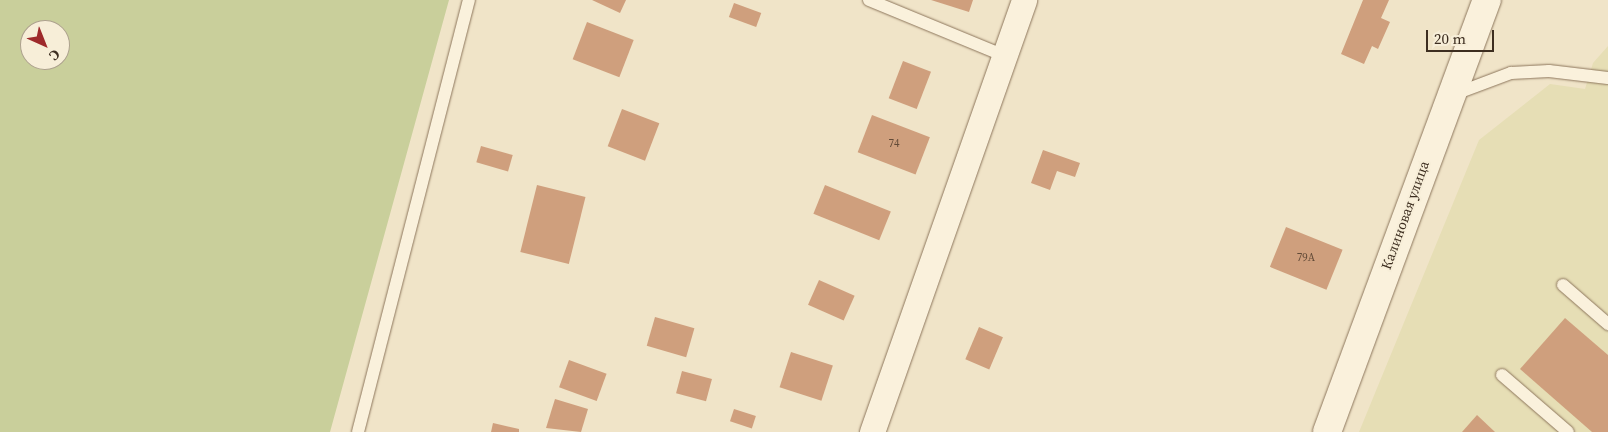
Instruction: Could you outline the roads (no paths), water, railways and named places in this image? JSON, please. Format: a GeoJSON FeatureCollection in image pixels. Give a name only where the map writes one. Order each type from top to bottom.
{"type":"FeatureCollection","features":[{"type":"Feature","properties":{"kind":"street"},"geometry":{"type":"LineString","coordinates":[[872,432],[1024,0]]}},
{"type":"Feature","properties":{"kind":"street","name":"Калиновая улица"},"geometry":{"type":"LineString","coordinates":[[1327,432],[1487,0]]}},
{"type":"Feature","properties":{"kind":"lane"},"geometry":{"type":"LineString","coordinates":[[358,432],[469,0]]}},
{"type":"Feature","properties":{"kind":"lane"},"geometry":{"type":"LineString","coordinates":[[869,0],[1005,56]]}},
{"type":"Feature","properties":{"kind":"lane"},"geometry":{"type":"LineString","coordinates":[[1450,96],[1511,72],[1550,71],[1608,78]]}},
{"type":"Feature","properties":{"kind":"lane"},"geometry":{"type":"LineString","coordinates":[[1563,285],[1608,324]]}},
{"type":"Feature","properties":{"kind":"lane"},"geometry":{"type":"LineString","coordinates":[[1502,375],[1568,432]]}}]}
